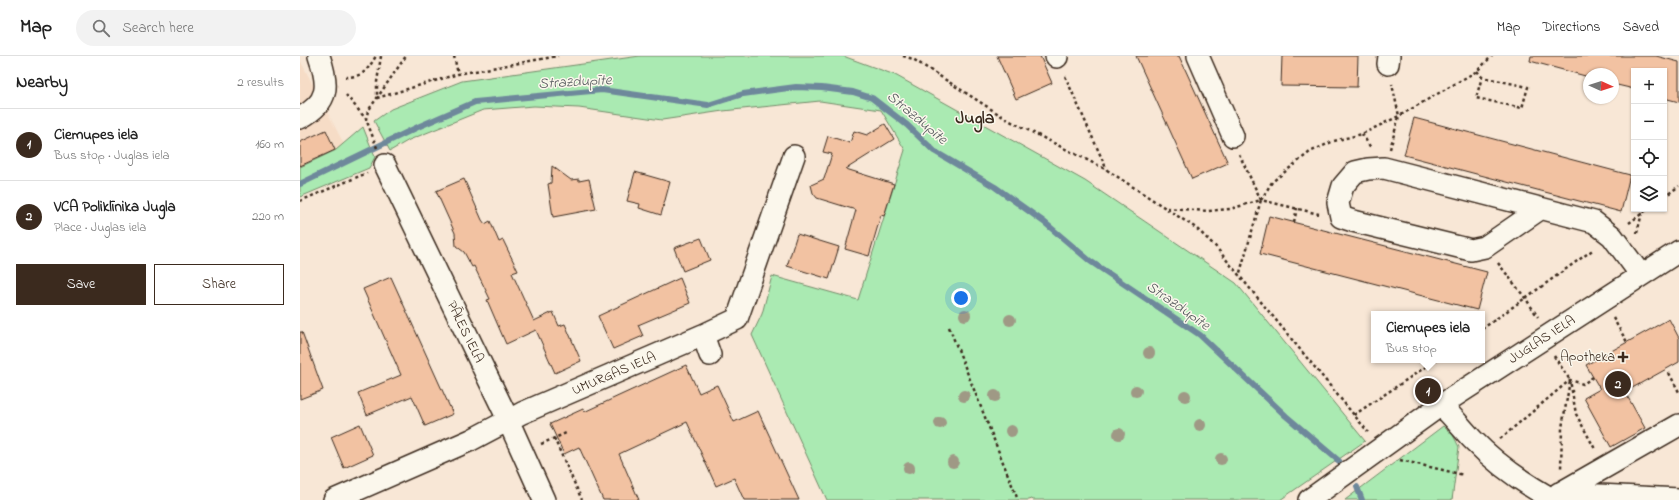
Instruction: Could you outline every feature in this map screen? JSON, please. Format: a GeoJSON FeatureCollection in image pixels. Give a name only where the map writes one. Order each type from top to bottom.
{"type":"FeatureCollection","features":[{"type":"Feature","properties":{"kind":"street"},"geometry":{"type":"LineString","coordinates":[[300,118],[312,111],[324,96],[326,77],[319,56]]}},
{"type":"Feature","properties":{"kind":"street"},"geometry":{"type":"LineString","coordinates":[[1198,56],[1232,136]]}},
{"type":"Feature","properties":{"kind":"street","name":"UMURGAS IELA"},"geometry":{"type":"LineString","coordinates":[[334,500],[471,440],[508,420],[707,345],[737,319],[794,156]]}},
{"type":"Feature","properties":{"kind":"street","name":"PĀLES IELA"},"geometry":{"type":"LineString","coordinates":[[385,165],[508,420],[544,500]]}},
{"type":"Feature","properties":{"kind":"street"},"geometry":{"type":"LineString","coordinates":[[1540,209],[1485,247],[1471,250],[1341,217],[1338,203],[1343,186],[1355,172],[1384,168],[1594,222],[1612,236],[1642,276]]}},
{"type":"Feature","properties":{"kind":"street","name":"JUGLAS IELA"},"geometry":{"type":"LineString","coordinates":[[1322,494],[1355,467],[1388,454],[1441,404],[1549,336],[1679,251]]}},
{"type":"Feature","properties":{"kind":"street"},"geometry":{"type":"LineString","coordinates":[[1441,404],[1473,440],[1508,470],[1552,496],[1679,499]]}},
{"type":"Feature","properties":{"kind":"street"},"geometry":{"type":"LineString","coordinates":[[1552,496],[1679,425]]}},
{"type":"Feature","properties":{"kind":"path"},"geometry":{"type":"LineString","coordinates":[[326,77],[357,77],[368,68],[376,56]]}},
{"type":"Feature","properties":{"kind":"path"},"geometry":{"type":"LineString","coordinates":[[377,98],[377,82],[381,56]]}},
{"type":"Feature","properties":{"kind":"path"},"geometry":{"type":"LineString","coordinates":[[366,119],[368,111],[406,56]]}},
{"type":"Feature","properties":{"kind":"path"},"geometry":{"type":"LineString","coordinates":[[454,56],[458,74]]}},
{"type":"Feature","properties":{"kind":"path"},"geometry":{"type":"LineString","coordinates":[[377,98],[458,74],[558,56]]}},
{"type":"Feature","properties":{"kind":"path"},"geometry":{"type":"LineString","coordinates":[[903,56],[913,58],[1008,120],[1107,170],[1196,228],[1216,246],[1354,416],[1388,454],[1464,476]]}},
{"type":"Feature","properties":{"kind":"path"},"geometry":{"type":"LineString","coordinates":[[1239,276],[1261,200],[1272,182],[1310,152],[1334,141],[1362,134],[1399,116],[1477,71],[1492,56]]}},
{"type":"Feature","properties":{"kind":"path"},"geometry":{"type":"LineString","coordinates":[[1056,57],[1107,170]]}},
{"type":"Feature","properties":{"kind":"path"},"geometry":{"type":"LineString","coordinates":[[1384,168],[1399,116],[1388,60]]}},
{"type":"Feature","properties":{"kind":"path"},"geometry":{"type":"LineString","coordinates":[[1477,71],[1482,77],[1528,87],[1522,108],[1476,98],[1482,77]]}},
{"type":"Feature","properties":{"kind":"path"},"geometry":{"type":"LineString","coordinates":[[326,77],[346,94],[366,119],[372,136]]}},
{"type":"Feature","properties":{"kind":"path"},"geometry":{"type":"LineString","coordinates":[[1232,136],[1247,174],[1261,200]]}},
{"type":"Feature","properties":{"kind":"path"},"geometry":{"type":"LineString","coordinates":[[300,201],[385,165]]}},
{"type":"Feature","properties":{"kind":"path"},"geometry":{"type":"LineString","coordinates":[[1667,195],[1679,186]]}},
{"type":"Feature","properties":{"kind":"path"},"geometry":{"type":"LineString","coordinates":[[1166,208],[1208,211],[1230,209],[1261,200],[1297,208],[1323,216],[1341,217]]}},
{"type":"Feature","properties":{"kind":"path"},"geometry":{"type":"LineString","coordinates":[[1294,222],[1297,208]]}},
{"type":"Feature","properties":{"kind":"path"},"geometry":{"type":"LineString","coordinates":[[1485,326],[1644,212]]}},
{"type":"Feature","properties":{"kind":"path"},"geometry":{"type":"LineString","coordinates":[[1485,247],[1526,298],[1549,336]]}},
{"type":"Feature","properties":{"kind":"path"},"geometry":{"type":"LineString","coordinates":[[1610,313],[1627,342]]}},
{"type":"Feature","properties":{"kind":"path"},"geometry":{"type":"LineString","coordinates":[[949,327],[1018,500]]}},
{"type":"Feature","properties":{"kind":"path"},"geometry":{"type":"LineString","coordinates":[[1354,416],[1432,363]]}},
{"type":"Feature","properties":{"kind":"path"},"geometry":{"type":"LineString","coordinates":[[1560,364],[1570,380],[1576,414],[1588,435]]}},
{"type":"Feature","properties":{"kind":"path"},"geometry":{"type":"LineString","coordinates":[[1669,373],[1679,392]]}},
{"type":"Feature","properties":{"kind":"path"},"geometry":{"type":"LineString","coordinates":[[1570,380],[1584,384],[1593,377]]}},
{"type":"Feature","properties":{"kind":"path"},"geometry":{"type":"LineString","coordinates":[[1486,451],[1570,380]]}},
{"type":"Feature","properties":{"kind":"path"},"geometry":{"type":"LineString","coordinates":[[1552,496],[1570,380]]}},
{"type":"Feature","properties":{"kind":"path"},"geometry":{"type":"LineString","coordinates":[[537,446],[566,433]]}},
{"type":"Feature","properties":{"kind":"path"},"geometry":{"type":"LineString","coordinates":[[554,438],[582,500]]}},
{"type":"Feature","properties":{"kind":"shaded area"},"geometry":{"type":"Polygon","coordinates":[[[300,60],[345,146],[300,167],[300,60]]]}},
{"type":"Feature","properties":{"kind":"green space"},"geometry":{"type":"Polygon","coordinates":[[[640,56],[843,56],[895,75],[1085,181],[1236,283],[1365,441],[1280,500],[827,500],[752,335],[762,314],[772,276],[858,300],[905,150],[881,110],[820,101],[723,111],[662,120],[579,108],[534,106],[483,110],[409,140],[390,151],[374,121],[391,109],[462,81],[640,56]]]}},
{"type":"Feature","properties":{"kind":"green space"},"geometry":{"type":"Polygon","coordinates":[[[363,127],[375,157],[369,168],[300,197],[300,167],[336,150],[363,127]]]}},
{"type":"Feature","properties":{"kind":"green space"},"geometry":{"type":"Polygon","coordinates":[[[1443,426],[1453,435],[1459,447],[1452,500],[1345,500],[1443,426]]]}},
{"type":"Feature","properties":{"kind":"building"},"geometry":{"type":"Polygon","coordinates":[[[997,56],[1040,56],[1052,83],[1016,99],[997,56]]]}},
{"type":"Feature","properties":{"kind":"building"},"geometry":{"type":"Polygon","coordinates":[[[1136,56],[1179,56],[1228,163],[1192,179],[1136,56]]]}},
{"type":"Feature","properties":{"kind":"building"},"geometry":{"type":"Polygon","coordinates":[[[1282,56],[1358,56],[1357,87],[1281,86],[1282,56]]]}},
{"type":"Feature","properties":{"kind":"building"},"geometry":{"type":"Polygon","coordinates":[[[1531,56],[1656,56],[1679,62],[1679,102],[1667,99],[1667,68],[1631,68],[1631,88],[1619,85],[1619,68],[1583,68],[1583,75],[1530,61],[1531,56]]]}},
{"type":"Feature","properties":{"kind":"building"},"geometry":{"type":"Polygon","coordinates":[[[1414,118],[1630,175],[1621,212],[1404,155],[1414,118]]]}},
{"type":"Feature","properties":{"kind":"building"},"geometry":{"type":"Polygon","coordinates":[[[885,124],[894,139],[846,169],[894,184],[884,216],[881,215],[869,256],[845,249],[856,210],[817,198],[813,193],[811,185],[824,179],[832,154],[823,152],[828,136],[850,143],[854,131],[867,135],[885,124]]]}},
{"type":"Feature","properties":{"kind":"building"},"geometry":{"type":"Polygon","coordinates":[[[326,130],[335,150],[300,166],[300,142],[326,130]]]}},
{"type":"Feature","properties":{"kind":"building"},"geometry":{"type":"Polygon","coordinates":[[[552,166],[571,180],[579,179],[579,181],[589,179],[596,209],[553,217],[548,184],[551,183],[552,166]]]}},
{"type":"Feature","properties":{"kind":"building"},"geometry":{"type":"Polygon","coordinates":[[[635,172],[670,182],[661,215],[639,208],[640,204],[627,201],[635,172]]]}},
{"type":"Feature","properties":{"kind":"building"},"geometry":{"type":"Polygon","coordinates":[[[464,179],[482,220],[485,224],[490,221],[499,242],[503,240],[518,271],[512,273],[534,321],[553,312],[559,326],[565,324],[581,361],[555,373],[536,330],[506,344],[487,300],[490,299],[474,266],[472,267],[464,252],[456,246],[455,233],[436,191],[464,179]]]}},
{"type":"Feature","properties":{"kind":"building"},"geometry":{"type":"Polygon","coordinates":[[[1269,216],[1487,272],[1477,310],[1260,254],[1269,216]]]}},
{"type":"Feature","properties":{"kind":"building"},"geometry":{"type":"Polygon","coordinates":[[[797,234],[839,247],[829,279],[787,266],[797,234]]]}},
{"type":"Feature","properties":{"kind":"building"},"geometry":{"type":"Polygon","coordinates":[[[701,238],[710,260],[683,271],[674,248],[701,238]]]}},
{"type":"Feature","properties":{"kind":"building"},"geometry":{"type":"Polygon","coordinates":[[[391,277],[453,414],[425,426],[412,396],[367,415],[358,393],[401,375],[363,289],[391,277]]]}},
{"type":"Feature","properties":{"kind":"building"},"geometry":{"type":"Polygon","coordinates":[[[680,278],[690,303],[638,325],[643,336],[613,349],[598,316],[680,278]]]}},
{"type":"Feature","properties":{"kind":"building"},"geometry":{"type":"Polygon","coordinates":[[[1669,319],[1679,338],[1679,362],[1625,392],[1645,428],[1611,447],[1584,398],[1600,389],[1586,365],[1669,319]]]}},
{"type":"Feature","properties":{"kind":"building"},"geometry":{"type":"Polygon","coordinates":[[[300,332],[302,332],[323,390],[300,399],[300,332]]]}},
{"type":"Feature","properties":{"kind":"building"},"geometry":{"type":"Polygon","coordinates":[[[686,365],[699,393],[717,385],[734,422],[758,411],[799,500],[744,500],[734,478],[716,486],[687,422],[619,454],[639,500],[603,500],[579,447],[564,454],[550,424],[583,409],[584,412],[686,365]]]}},
{"type":"Feature","properties":{"kind":"building"},"geometry":{"type":"Polygon","coordinates":[[[360,424],[373,455],[344,468],[331,437],[360,424]]]}},
{"type":"Feature","properties":{"kind":"waterway","name":"Strazdupīte"},"geometry":{"type":"LineString","coordinates":[[300,184],[420,126],[475,102],[602,90],[708,105],[743,94],[796,87],[822,88],[853,92],[872,98],[907,125],[934,151],[995,187],[1044,222],[1090,261],[1200,335],[1286,416],[1339,461]]}},
{"type":"Feature","properties":{"kind":"waterway","name":"Strazdupīte"},"geometry":{"type":"LineString","coordinates":[[1357,487],[1362,500]]}},
{"type":"Feature","properties":{"kind":"place","name":"Apotheka"},"geometry":{"type":"Point","coordinates":[1623,357]}},
{"type":"Feature","properties":{"kind":"place","name":"VCA Poliklīnika Jugla"},"geometry":{"type":"Point","coordinates":[1618,384]}},
{"type":"Feature","properties":{"kind":"place","name":"Ciemupes iela"},"geometry":{"type":"Point","coordinates":[1428,391]}},
{"type":"Feature","properties":{"kind":"district","name":"Jugla"},"geometry":{"type":"Point","coordinates":[975,119]}}]}
